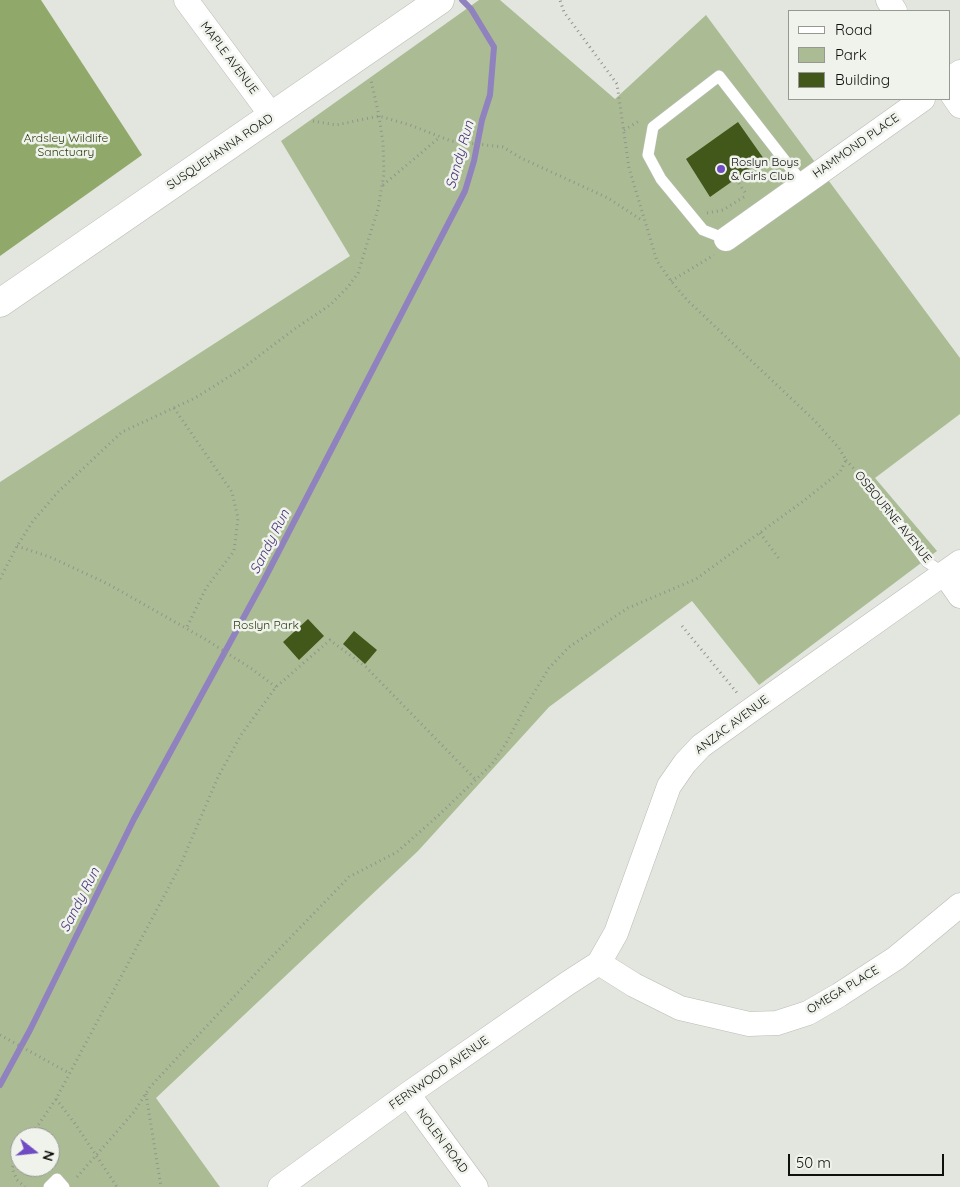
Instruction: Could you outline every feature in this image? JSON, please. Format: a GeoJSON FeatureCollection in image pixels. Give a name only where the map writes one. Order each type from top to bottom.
{"type":"FeatureCollection","features":[{"type":"Feature","properties":{"kind":"main road","name":"SUSQUEHANNA ROAD"},"geometry":{"type":"LineString","coordinates":[[0,303],[439,0]]}},
{"type":"Feature","properties":{"kind":"street","name":"MAPLE AVENUE"},"geometry":{"type":"LineString","coordinates":[[186,0],[272,116]]}},
{"type":"Feature","properties":{"kind":"street"},"geometry":{"type":"LineString","coordinates":[[950,91],[960,106]]}},
{"type":"Feature","properties":{"kind":"street","name":"HAMMOND PLACE"},"geometry":{"type":"LineString","coordinates":[[726,238],[921,100]]}},
{"type":"Feature","properties":{"kind":"street","name":"OSBOURNE AVENUE"},"geometry":{"type":"LineString","coordinates":[[952,568],[960,596]]}},
{"type":"Feature","properties":{"kind":"street","name":"ANZAC AVENUE"},"geometry":{"type":"LineString","coordinates":[[599,964],[616,933],[669,786],[685,763],[701,746],[952,568]]}},
{"type":"Feature","properties":{"kind":"street","name":"OMEGA PLACE"},"geometry":{"type":"LineString","coordinates":[[599,964],[634,986],[680,1008],[749,1024],[777,1023],[808,1013],[839,996],[896,958],[960,905]]}},
{"type":"Feature","properties":{"kind":"street","name":"FERNWOOD AVENUE"},"geometry":{"type":"LineString","coordinates":[[280,1187],[408,1094],[568,983],[599,964]]}},
{"type":"Feature","properties":{"kind":"street","name":"NOLEN ROAD"},"geometry":{"type":"LineString","coordinates":[[408,1094],[476,1187]]}},
{"type":"Feature","properties":{"kind":"lane"},"geometry":{"type":"LineString","coordinates":[[726,238],[703,230],[661,179],[648,155],[653,127],[719,76],[802,184]]}},
{"type":"Feature","properties":{"kind":"lane","name":"OSBOURNE AVENUE"},"geometry":{"type":"LineString","coordinates":[[873,490],[928,562],[952,568]]}},
{"type":"Feature","properties":{"kind":"lane"},"geometry":{"type":"LineString","coordinates":[[50,1187],[57,1179],[69,1184]]}},
{"type":"Feature","properties":{"kind":"path","name":"OSBOURNE AVENUE"},"geometry":{"type":"LineString","coordinates":[[560,0],[564,12],[617,84],[629,168],[657,261],[687,300],[815,421],[873,490]]}},
{"type":"Feature","properties":{"kind":"path"},"geometry":{"type":"LineString","coordinates":[[0,579],[32,521],[58,492],[122,432],[195,398],[243,368],[330,305],[348,287],[358,273],[378,209],[384,174],[380,116],[372,80]]}},
{"type":"Feature","properties":{"kind":"path"},"geometry":{"type":"LineString","coordinates":[[313,121],[336,125],[380,116],[451,141],[503,147],[560,177],[608,198],[644,221]]}},
{"type":"Feature","properties":{"kind":"path"},"geometry":{"type":"LineString","coordinates":[[382,185],[440,137]]}},
{"type":"Feature","properties":{"kind":"path"},"geometry":{"type":"LineString","coordinates":[[736,179],[747,194]]}},
{"type":"Feature","properties":{"kind":"path"},"geometry":{"type":"LineString","coordinates":[[693,217],[699,212],[707,213],[722,210],[754,190]]}},
{"type":"Feature","properties":{"kind":"path"},"geometry":{"type":"LineString","coordinates":[[671,281],[712,258],[726,238]]}},
{"type":"Feature","properties":{"kind":"path"},"geometry":{"type":"LineString","coordinates":[[174,408],[232,492],[238,518],[234,551],[206,588],[186,628]]}},
{"type":"Feature","properties":{"kind":"path"},"geometry":{"type":"LineString","coordinates":[[69,1184],[134,1112],[150,1087],[349,877],[397,852],[492,764],[549,668],[568,648],[628,608],[696,579],[840,472],[846,460]]}},
{"type":"Feature","properties":{"kind":"path"},"geometry":{"type":"LineString","coordinates":[[760,533],[780,560]]}},
{"type":"Feature","properties":{"kind":"path"},"geometry":{"type":"LineString","coordinates":[[17,546],[50,557],[108,584],[205,639],[276,687]]}},
{"type":"Feature","properties":{"kind":"path"},"geometry":{"type":"LineString","coordinates":[[682,626],[751,710]]}},
{"type":"Feature","properties":{"kind":"path"},"geometry":{"type":"LineString","coordinates":[[37,1127],[56,1099],[180,866],[218,777],[241,735],[276,687],[330,640],[366,667],[476,780]]}},
{"type":"Feature","properties":{"kind":"path"},"geometry":{"type":"LineString","coordinates":[[0,1035],[69,1073]]}},
{"type":"Feature","properties":{"kind":"path"},"geometry":{"type":"LineString","coordinates":[[146,1094],[162,1187]]}},
{"type":"Feature","properties":{"kind":"path"},"geometry":{"type":"LineString","coordinates":[[56,1099],[76,1125],[117,1187]]}},
{"type":"Feature","properties":{"kind":"path"},"geometry":{"type":"LineString","coordinates":[[16,1177],[25,1187]]}},
{"type":"Feature","properties":{"kind":"green space","name":"Ardsley Wildlife Sanctuary"},"geometry":{"type":"Polygon","coordinates":[[[0,0],[41,0],[142,155],[0,256],[0,0]]]}},
{"type":"Feature","properties":{"kind":"green space","name":"Roslyn Park"},"geometry":{"type":"Polygon","coordinates":[[[479,0],[500,0],[615,99],[706,15],[960,358],[960,414],[875,478],[937,551],[759,685],[692,601],[549,707],[418,851],[156,1098],[220,1187],[0,1187],[0,482],[350,256],[281,141],[479,0]]]}},
{"type":"Feature","properties":{"kind":"building","name":"Roslyn Boys & Girls Club"},"geometry":{"type":"Polygon","coordinates":[[[738,122],[764,159],[710,197],[686,159],[738,122]]]}},
{"type":"Feature","properties":{"kind":"building"},"geometry":{"type":"Polygon","coordinates":[[[308,619],[324,636],[299,660],[283,642],[308,619]]]}},
{"type":"Feature","properties":{"kind":"building"},"geometry":{"type":"Polygon","coordinates":[[[354,631],[377,650],[365,664],[343,644],[354,631]]]}},
{"type":"Feature","properties":{"kind":"waterway","name":"Sandy Run"},"geometry":{"type":"LineString","coordinates":[[0,1085],[30,1030],[134,819],[264,580],[465,191],[490,95],[494,47],[471,9],[462,0]]}},
{"type":"Feature","properties":{"kind":"place","name":"Roslyn Boys & Girls Club"},"geometry":{"type":"Point","coordinates":[721,169]}}]}
